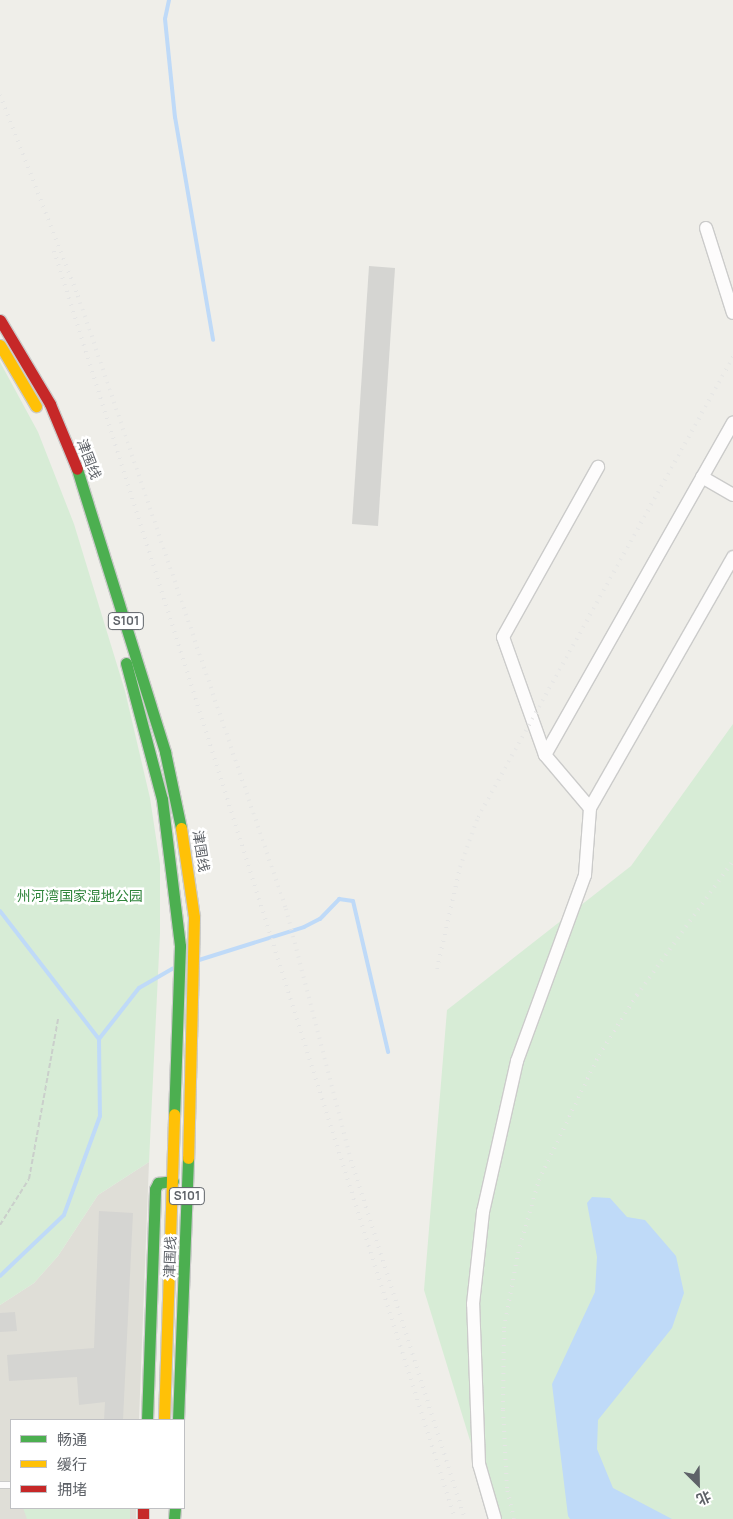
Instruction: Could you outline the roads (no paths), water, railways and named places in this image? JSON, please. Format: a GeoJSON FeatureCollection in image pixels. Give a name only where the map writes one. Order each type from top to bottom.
{"type":"FeatureCollection","features":[{"type":"Feature","properties":{"kind":"main road","name":"津围线"},"geometry":{"type":"LineString","coordinates":[[0,320],[34,375],[61,430],[118,594],[180,818],[195,942],[178,1419]]}},
{"type":"Feature","properties":{"kind":"main road","name":"津围线"},"geometry":{"type":"LineString","coordinates":[[0,345],[28,390],[56,451],[115,624],[162,799],[180,946],[164,1419]]}},
{"type":"Feature","properties":{"kind":"main road"},"geometry":{"type":"LineString","coordinates":[[147,1419],[155,1189],[158,1184],[173,1181]]}},
{"type":"Feature","properties":{"kind":"street"},"geometry":{"type":"LineString","coordinates":[[706,228],[733,313]]}},
{"type":"Feature","properties":{"kind":"street"},"geometry":{"type":"LineString","coordinates":[[545,755],[733,423]]}},
{"type":"Feature","properties":{"kind":"street"},"geometry":{"type":"LineString","coordinates":[[590,808],[545,755],[503,637],[598,467]]}},
{"type":"Feature","properties":{"kind":"street"},"geometry":{"type":"LineString","coordinates":[[702,476],[733,495]]}},
{"type":"Feature","properties":{"kind":"street"},"geometry":{"type":"LineString","coordinates":[[495,1519],[479,1464],[474,1376],[473,1304],[483,1212],[517,1061],[585,875],[590,808],[733,557]]}},
{"type":"Feature","properties":{"kind":"water"},"geometry":{"type":"Polygon","coordinates":[[[592,1197],[610,1198],[627,1217],[645,1220],[676,1256],[684,1293],[672,1328],[598,1420],[597,1449],[613,1488],[672,1519],[570,1519],[568,1516],[552,1384],[595,1292],[597,1257],[587,1203],[592,1197]]]}},
{"type":"Feature","properties":{"kind":"waterway"},"geometry":{"type":"LineString","coordinates":[[169,0],[165,19],[175,117],[213,340]]}},
{"type":"Feature","properties":{"kind":"waterway"},"geometry":{"type":"LineString","coordinates":[[199,960],[304,927],[320,919],[339,899],[353,901],[388,1052]]}},
{"type":"Feature","properties":{"kind":"waterway"},"geometry":{"type":"LineString","coordinates":[[0,911],[99,1039],[100,1116],[64,1215],[0,1276]]}},
{"type":"Feature","properties":{"kind":"waterway"},"geometry":{"type":"LineString","coordinates":[[99,1039],[139,988],[173,968]]}},
{"type":"Feature","properties":{"kind":"railway"},"geometry":{"type":"LineString","coordinates":[[0,95],[78,296],[286,909],[351,1160],[465,1519]]}},
{"type":"Feature","properties":{"kind":"railway"},"geometry":{"type":"LineString","coordinates":[[54,251],[455,1519]]}},
{"type":"Feature","properties":{"kind":"railway"},"geometry":{"type":"LineString","coordinates":[[437,969],[460,867],[478,817],[733,357]]}},
{"type":"Feature","properties":{"kind":"railway"},"geometry":{"type":"LineString","coordinates":[[514,1519],[507,1488],[503,1409],[504,1328],[518,1253],[539,1180],[599,1055],[637,995],[733,861]]}},
{"type":"Feature","properties":{"kind":"park label","name":"州河湾国家湿地公园"},"geometry":{"type":"Point","coordinates":[80,896]}}]}
